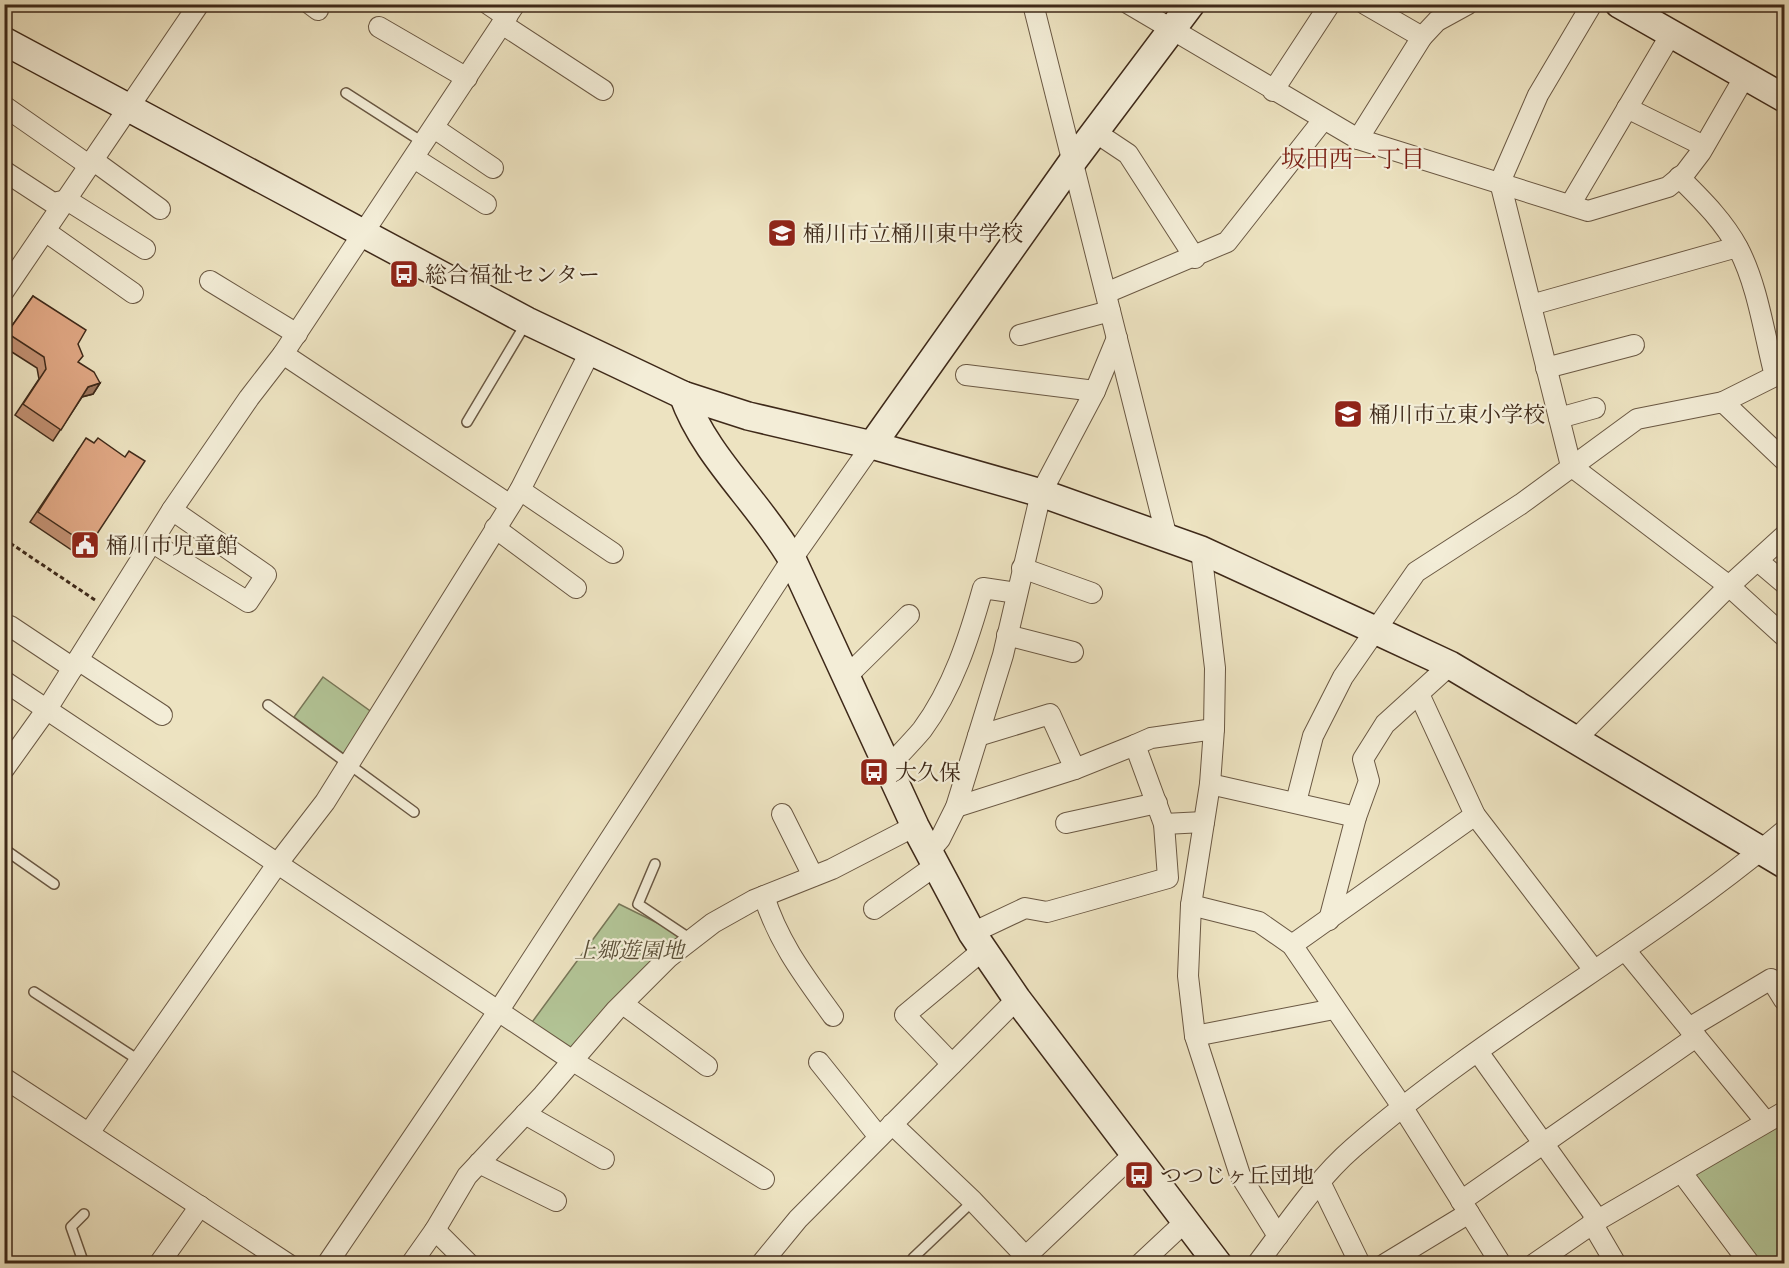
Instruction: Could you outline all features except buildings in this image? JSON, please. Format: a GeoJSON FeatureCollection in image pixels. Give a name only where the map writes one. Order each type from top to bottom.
{"type":"FeatureCollection","features":[{"type":"Feature","properties":{"kind":"street"},"geometry":{"type":"LineString","coordinates":[[4,291],[199,4]]}},
{"type":"Feature","properties":{"kind":"street"},"geometry":{"type":"LineString","coordinates":[[488,4],[508,15],[603,90]]}},
{"type":"Feature","properties":{"kind":"street"},"geometry":{"type":"LineString","coordinates":[[1033,4],[1167,538]]}},
{"type":"Feature","properties":{"kind":"street"},"geometry":{"type":"LineString","coordinates":[[1129,4],[1273,91],[1358,139],[1588,211],[1668,187],[1704,146],[1745,75]]}},
{"type":"Feature","properties":{"kind":"street"},"geometry":{"type":"LineString","coordinates":[[327,1263],[499,1010],[792,559],[1073,161],[1191,4]]}},
{"type":"Feature","properties":{"kind":"street"},"geometry":{"type":"LineString","coordinates":[[1273,91],[1330,4]]}},
{"type":"Feature","properties":{"kind":"street"},"geometry":{"type":"LineString","coordinates":[[1365,4],[1422,37]]}},
{"type":"Feature","properties":{"kind":"street"},"geometry":{"type":"LineString","coordinates":[[1358,139],[1422,37],[1437,21],[1468,4]]}},
{"type":"Feature","properties":{"kind":"street"},"geometry":{"type":"LineString","coordinates":[[1592,4],[1538,95],[1500,182],[1571,466],[1729,585],[1785,636]]}},
{"type":"Feature","properties":{"kind":"street"},"geometry":{"type":"LineString","coordinates":[[1619,4],[1785,98]]}},
{"type":"Feature","properties":{"kind":"street"},"geometry":{"type":"LineString","coordinates":[[4,769],[47,709],[172,510],[249,398],[261,386],[297,334],[508,15]]}},
{"type":"Feature","properties":{"kind":"street"},"geometry":{"type":"LineString","coordinates":[[379,27],[466,78]]}},
{"type":"Feature","properties":{"kind":"street"},"geometry":{"type":"LineString","coordinates":[[1570,205],[1671,34]]}},
{"type":"Feature","properties":{"kind":"street"},"geometry":{"type":"LineString","coordinates":[[4,41],[129,110],[527,321],[684,394],[748,416],[872,445],[1041,493],[1201,550],[1377,631],[1450,666],[1785,864]]}},
{"type":"Feature","properties":{"kind":"street"},"geometry":{"type":"LineString","coordinates":[[4,106],[160,209]]}},
{"type":"Feature","properties":{"kind":"street"},"geometry":{"type":"LineString","coordinates":[[1627,108],[1704,146]]}},
{"type":"Feature","properties":{"kind":"street"},"geometry":{"type":"LineString","coordinates":[[1020,335],[1108,302],[1227,242],[1323,120]]}},
{"type":"Feature","properties":{"kind":"street"},"geometry":{"type":"LineString","coordinates":[[1095,132],[1128,154],[1195,258]]}},
{"type":"Feature","properties":{"kind":"street"},"geometry":{"type":"LineString","coordinates":[[424,143],[494,168]]}},
{"type":"Feature","properties":{"kind":"street"},"geometry":{"type":"LineString","coordinates":[[424,143],[486,204]]}},
{"type":"Feature","properties":{"kind":"street"},"geometry":{"type":"LineString","coordinates":[[4,171],[53,203],[67,200],[145,249]]}},
{"type":"Feature","properties":{"kind":"street"},"geometry":{"type":"LineString","coordinates":[[1296,802],[1313,736],[1343,677],[1416,572],[1521,504],[1637,419],[1724,402],[1775,376],[1747,268],[1737,246],[1717,216],[1679,177]]}},
{"type":"Feature","properties":{"kind":"street"},"geometry":{"type":"LineString","coordinates":[[45,231],[133,293]]}},
{"type":"Feature","properties":{"kind":"street"},"geometry":{"type":"LineString","coordinates":[[1531,305],[1737,246]]}},
{"type":"Feature","properties":{"kind":"street"},"geometry":{"type":"LineString","coordinates":[[210,281],[297,334]]}},
{"type":"Feature","properties":{"kind":"street"},"geometry":{"type":"LineString","coordinates":[[874,909],[932,859],[956,807],[1007,635],[1041,493],[1095,391],[1117,338]]}},
{"type":"Feature","properties":{"kind":"street"},"geometry":{"type":"LineString","coordinates":[[1546,368],[1634,345]]}},
{"type":"Feature","properties":{"kind":"street"},"geometry":{"type":"LineString","coordinates":[[89,1133],[278,863],[325,802],[515,497],[590,352]]}},
{"type":"Feature","properties":{"kind":"street"},"geometry":{"type":"LineString","coordinates":[[283,354],[515,497],[614,553]]}},
{"type":"Feature","properties":{"kind":"street"},"geometry":{"type":"LineString","coordinates":[[966,375],[1095,391]]}},
{"type":"Feature","properties":{"kind":"street"},"geometry":{"type":"LineString","coordinates":[[684,394],[702,436],[777,532],[792,559],[844,678],[915,826],[978,941],[1017,999],[1218,1263]]}},
{"type":"Feature","properties":{"kind":"street"},"geometry":{"type":"LineString","coordinates":[[1724,402],[1785,460]]}},
{"type":"Feature","properties":{"kind":"street"},"geometry":{"type":"LineString","coordinates":[[1559,418],[1595,408]]}},
{"type":"Feature","properties":{"kind":"street"},"geometry":{"type":"LineString","coordinates":[[153,543],[248,602],[266,575],[172,510]]}},
{"type":"Feature","properties":{"kind":"street"},"geometry":{"type":"LineString","coordinates":[[495,528],[576,588]]}},
{"type":"Feature","properties":{"kind":"street"},"geometry":{"type":"LineString","coordinates":[[1575,740],[1729,585],[1785,536]]}},
{"type":"Feature","properties":{"kind":"street"},"geometry":{"type":"LineString","coordinates":[[1201,550],[1215,668],[1214,729],[1210,784],[1191,905],[1188,976],[1195,1036],[1240,1175],[1278,1236]]}},
{"type":"Feature","properties":{"kind":"street"},"geometry":{"type":"LineString","coordinates":[[1758,561],[1785,583]]}},
{"type":"Feature","properties":{"kind":"street"},"geometry":{"type":"LineString","coordinates":[[1022,568],[1092,593]]}},
{"type":"Feature","properties":{"kind":"street"},"geometry":{"type":"LineString","coordinates":[[887,768],[922,730],[952,679],[970,632],[982,588],[1017,593]]}},
{"type":"Feature","properties":{"kind":"street"},"geometry":{"type":"LineString","coordinates":[[844,678],[909,615]]}},
{"type":"Feature","properties":{"kind":"street"},"geometry":{"type":"LineString","coordinates":[[10,626],[162,715]]}},
{"type":"Feature","properties":{"kind":"street"},"geometry":{"type":"LineString","coordinates":[[1007,635],[1073,652]]}},
{"type":"Feature","properties":{"kind":"street"},"geometry":{"type":"LineString","coordinates":[[1329,920],[1356,817],[1369,781],[1364,759],[1385,724],[1450,666]]}},
{"type":"Feature","properties":{"kind":"street"},"geometry":{"type":"LineString","coordinates":[[4,681],[573,1061],[764,1179]]}},
{"type":"Feature","properties":{"kind":"street"},"geometry":{"type":"LineString","coordinates":[[1419,694],[1475,815],[1594,970]]}},
{"type":"Feature","properties":{"kind":"street"},"geometry":{"type":"LineString","coordinates":[[978,736],[1050,714],[1075,769]]}},
{"type":"Feature","properties":{"kind":"street"},"geometry":{"type":"LineString","coordinates":[[956,807],[1075,769],[1151,738],[1214,729]]}},
{"type":"Feature","properties":{"kind":"street"},"geometry":{"type":"LineString","coordinates":[[952,1064],[905,1015],[978,941],[1025,908],[1047,912],[1168,878],[1164,824],[1135,745]]}},
{"type":"Feature","properties":{"kind":"street"},"geometry":{"type":"LineString","coordinates":[[1210,784],[1356,817]]}},
{"type":"Feature","properties":{"kind":"street"},"geometry":{"type":"LineString","coordinates":[[1066,823],[1157,803]]}},
{"type":"Feature","properties":{"kind":"street"},"geometry":{"type":"LineString","coordinates":[[782,814],[813,876]]}},
{"type":"Feature","properties":{"kind":"street"},"geometry":{"type":"LineString","coordinates":[[1292,945],[1475,815]]}},
{"type":"Feature","properties":{"kind":"street"},"geometry":{"type":"LineString","coordinates":[[1164,824],[1204,822]]}},
{"type":"Feature","properties":{"kind":"street"},"geometry":{"type":"LineString","coordinates":[[411,1263],[435,1230],[467,1176],[623,1004],[669,957],[713,923],[764,896],[813,876],[915,826]]}},
{"type":"Feature","properties":{"kind":"street"},"geometry":{"type":"LineString","coordinates":[[1257,1263],[1351,1149],[1479,1052],[1625,950],[1785,831]]}},
{"type":"Feature","properties":{"kind":"street"},"geometry":{"type":"LineString","coordinates":[[764,896],[773,925],[787,951],[833,1016]]}},
{"type":"Feature","properties":{"kind":"street"},"geometry":{"type":"LineString","coordinates":[[1191,905],[1259,922],[1292,945],[1403,1108],[1501,1263]]}},
{"type":"Feature","properties":{"kind":"street"},"geometry":{"type":"LineString","coordinates":[[1625,950],[1766,1122]]}},
{"type":"Feature","properties":{"kind":"street"},"geometry":{"type":"LineString","coordinates":[[1385,1263],[1465,1207],[1542,1143],[1692,1033],[1771,979],[1785,1000]]}},
{"type":"Feature","properties":{"kind":"street"},"geometry":{"type":"LineString","coordinates":[[761,1263],[798,1219],[1017,999]]}},
{"type":"Feature","properties":{"kind":"street"},"geometry":{"type":"LineString","coordinates":[[623,1004],[707,1066]]}},
{"type":"Feature","properties":{"kind":"street"},"geometry":{"type":"LineString","coordinates":[[1195,1036],[1334,1009]]}},
{"type":"Feature","properties":{"kind":"street"},"geometry":{"type":"LineString","coordinates":[[1479,1052],[1595,1222],[1616,1263]]}},
{"type":"Feature","properties":{"kind":"street"},"geometry":{"type":"LineString","coordinates":[[819,1062],[886,1130],[973,1201],[1022,1260],[1134,1154]]}},
{"type":"Feature","properties":{"kind":"street"},"geometry":{"type":"LineString","coordinates":[[4,1078],[288,1263]]}},
{"type":"Feature","properties":{"kind":"street"},"geometry":{"type":"LineString","coordinates":[[1534,1263],[1595,1222],[1785,1112]]}},
{"type":"Feature","properties":{"kind":"street"},"geometry":{"type":"LineString","coordinates":[[525,1114],[604,1159]]}},
{"type":"Feature","properties":{"kind":"street"},"geometry":{"type":"LineString","coordinates":[[479,1162],[556,1201]]}},
{"type":"Feature","properties":{"kind":"street"},"geometry":{"type":"LineString","coordinates":[[1682,1173],[1750,1263]]}},
{"type":"Feature","properties":{"kind":"street"},"geometry":{"type":"LineString","coordinates":[[1321,1184],[1360,1263]]}},
{"type":"Feature","properties":{"kind":"street"},"geometry":{"type":"LineString","coordinates":[[159,1263],[200,1206]]}},
{"type":"Feature","properties":{"kind":"street"},"geometry":{"type":"LineString","coordinates":[[1140,1263],[1186,1221]]}},
{"type":"Feature","properties":{"kind":"street"},"geometry":{"type":"LineString","coordinates":[[435,1230],[469,1263]]}},
{"type":"Feature","properties":{"kind":"lane"},"geometry":{"type":"LineString","coordinates":[[346,93],[424,143]]}},
{"type":"Feature","properties":{"kind":"lane"},"geometry":{"type":"LineString","coordinates":[[467,422],[527,321]]}},
{"type":"Feature","properties":{"kind":"lane"},"geometry":{"type":"LineString","coordinates":[[268,705],[414,812]]}},
{"type":"Feature","properties":{"kind":"lane"},"geometry":{"type":"LineString","coordinates":[[4,849],[54,884]]}},
{"type":"Feature","properties":{"kind":"lane"},"geometry":{"type":"LineString","coordinates":[[655,864],[638,904],[692,940]]}},
{"type":"Feature","properties":{"kind":"lane"},"geometry":{"type":"LineString","coordinates":[[34,992],[140,1061]]}},
{"type":"Feature","properties":{"kind":"lane"},"geometry":{"type":"LineString","coordinates":[[913,1258],[973,1201]]}},
{"type":"Feature","properties":{"kind":"lane"},"geometry":{"type":"LineString","coordinates":[[84,1214],[71,1227],[84,1263]]}},
{"type":"Feature","properties":{"kind":"path"},"geometry":{"type":"LineString","coordinates":[[4,539],[110,610]]}},
{"type":"Feature","properties":{"kind":"green space"},"geometry":{"type":"Polygon","coordinates":[[[323,677],[373,713],[344,754],[294,717],[323,677]]]}},
{"type":"Feature","properties":{"kind":"green space","name":"上郷遊園地"},"geometry":{"type":"Polygon","coordinates":[[[619,904],[692,940],[573,1061],[527,1029],[619,904]]]}},
{"type":"Feature","properties":{"kind":"green space"},"geometry":{"type":"Polygon","coordinates":[[[1784,1119],[1784,1263],[1757,1263],[1696,1182],[1696,1172],[1784,1119]]]}},
{"type":"Feature","properties":{"kind":"place","name":"桶川市立桶川東中学校"},"geometry":{"type":"Point","coordinates":[782,233]}},
{"type":"Feature","properties":{"kind":"place","name":"総合福祉センター"},"geometry":{"type":"Point","coordinates":[404,274]}},
{"type":"Feature","properties":{"kind":"place","name":"桶川市立東小学校"},"geometry":{"type":"Point","coordinates":[1348,414]}},
{"type":"Feature","properties":{"kind":"place","name":"桶川市児童館"},"geometry":{"type":"Point","coordinates":[85,545]}},
{"type":"Feature","properties":{"kind":"place","name":"大久保"},"geometry":{"type":"Point","coordinates":[874,772]}},
{"type":"Feature","properties":{"kind":"place","name":"つつじヶ丘団地"},"geometry":{"type":"Point","coordinates":[1139,1175]}},
{"type":"Feature","properties":{"kind":"district","name":"坂田西一丁目"},"geometry":{"type":"Point","coordinates":[1353,159]}}]}
